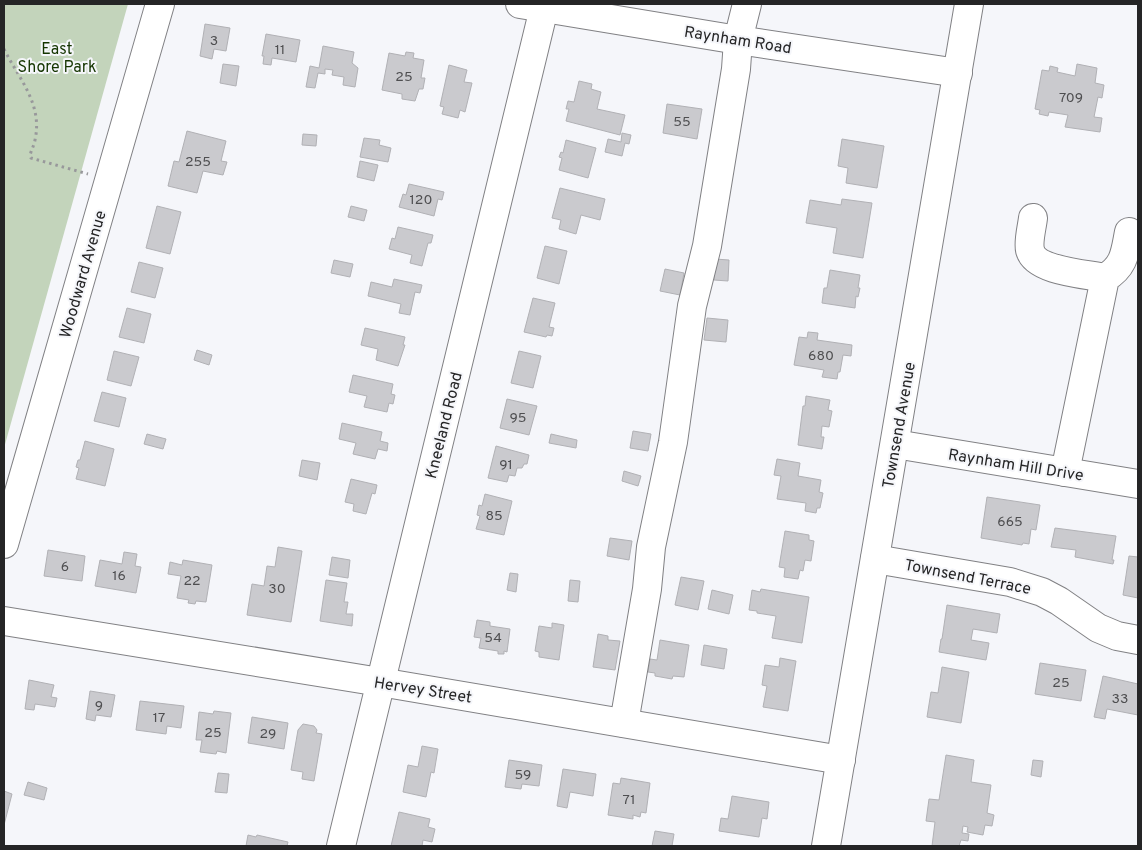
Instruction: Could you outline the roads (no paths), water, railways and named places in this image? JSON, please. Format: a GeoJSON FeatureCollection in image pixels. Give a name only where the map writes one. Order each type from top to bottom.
{"type":"FeatureCollection","features":[{"type":"Feature","properties":{"kind":"street","name":"Woodward Avenue"},"geometry":{"type":"LineString","coordinates":[[4,544],[160,4]]}},
{"type":"Feature","properties":{"kind":"street"},"geometry":{"type":"LineString","coordinates":[[624,723],[648,589],[651,547],[673,442],[692,306],[707,246],[736,69],[738,40],[746,4]]}},
{"type":"Feature","properties":{"kind":"street","name":"Townsend Avenue"},"geometry":{"type":"LineString","coordinates":[[826,846],[969,4]]}},
{"type":"Feature","properties":{"kind":"street","name":"Raynham Road"},"geometry":{"type":"LineString","coordinates":[[536,5],[738,40],[958,73]]}},
{"type":"Feature","properties":{"kind":"street","name":"Kneeland Road"},"geometry":{"type":"LineString","coordinates":[[341,846],[536,5]]}},
{"type":"Feature","properties":{"kind":"street"},"geometry":{"type":"LineString","coordinates":[[1032,218],[1029,248],[1033,257],[1048,267],[1105,278],[1113,273],[1122,263],[1129,232]]}},
{"type":"Feature","properties":{"kind":"street"},"geometry":{"type":"LineString","coordinates":[[1065,472],[1105,278]]}},
{"type":"Feature","properties":{"kind":"street","name":"Raynham Hill Drive"},"geometry":{"type":"LineString","coordinates":[[895,444],[1138,484]]}},
{"type":"Feature","properties":{"kind":"street","name":"Townsend Terrace"},"geometry":{"type":"LineString","coordinates":[[875,559],[1030,587],[1059,601],[1098,628],[1117,636],[1138,640]]}},
{"type":"Feature","properties":{"kind":"street","name":"Hervey Street"},"geometry":{"type":"LineString","coordinates":[[4,621],[841,760]]}},
{"type":"Feature","properties":{"kind":"park label","name":"East Shore Park"},"geometry":{"type":"Point","coordinates":[57,57]}}]}
